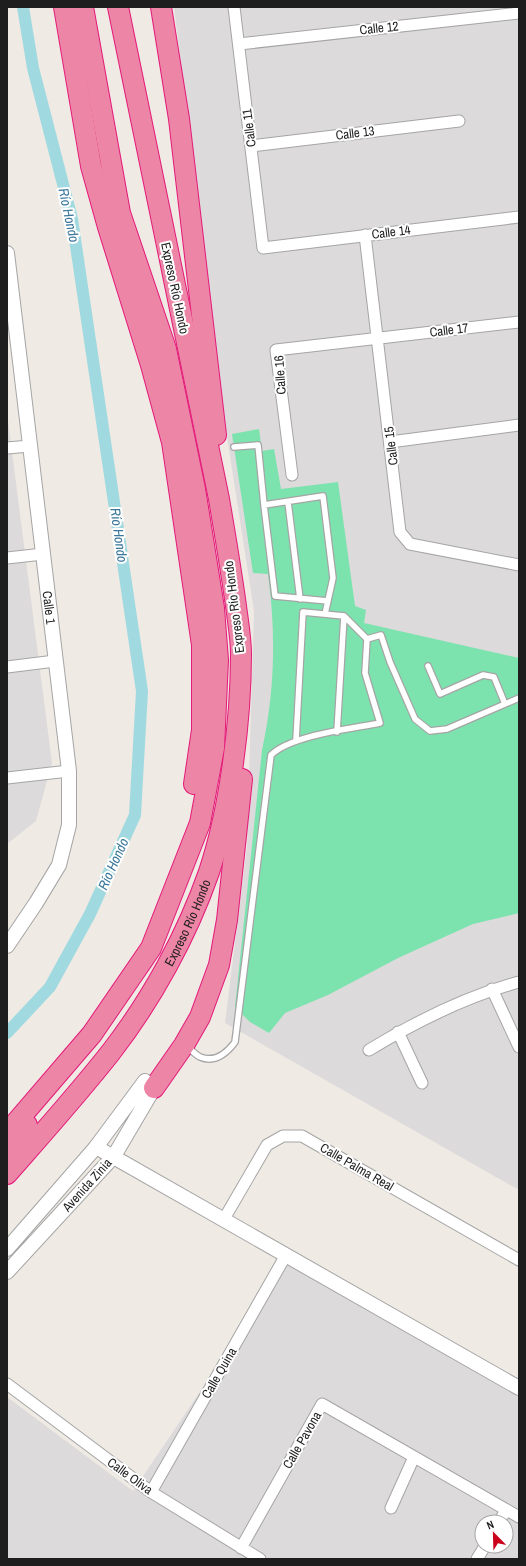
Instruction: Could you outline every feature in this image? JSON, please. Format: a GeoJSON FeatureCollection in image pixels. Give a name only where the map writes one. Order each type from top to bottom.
{"type":"FeatureCollection","features":[{"type":"Feature","properties":{"kind":"highway"},"geometry":{"type":"LineString","coordinates":[[7,1115],[91,1017],[107,995],[135,949],[166,884],[178,851],[189,813],[202,730],[202,645],[172,442],[151,365],[106,220],[91,166],[64,7]]}},
{"type":"Feature","properties":{"kind":"highway"},"geometry":{"type":"LineString","coordinates":[[7,1133],[92,1034],[151,948],[200,823],[214,748],[218,660],[214,608],[195,489],[166,349],[120,213],[84,7]]}},
{"type":"Feature","properties":{"kind":"highway","name":"Expreso Río Hondo"},"geometry":{"type":"LineString","coordinates":[[7,1174],[112,1051],[134,1019],[173,953],[199,898],[210,870],[221,829],[236,740],[241,654],[232,575],[218,499],[118,7]]}},
{"type":"Feature","properties":{"kind":"highway"},"geometry":{"type":"LineString","coordinates":[[161,7],[179,119],[214,411],[218,499]]}},
{"type":"Feature","properties":{"kind":"highway"},"geometry":{"type":"LineString","coordinates":[[7,1150],[41,1108],[101,1042],[140,982],[176,917],[208,826],[222,762],[228,714],[228,658],[223,607],[206,498],[136,136],[130,68]]}},
{"type":"Feature","properties":{"kind":"highway"},"geometry":{"type":"LineString","coordinates":[[149,1085],[184,1045],[200,1017],[219,965],[227,920],[246,726],[247,683],[241,654]]}},
{"type":"Feature","properties":{"kind":"street","name":"Calle 11"},"geometry":{"type":"LineString","coordinates":[[234,7],[263,248]]}},
{"type":"Feature","properties":{"kind":"street","name":"Calle 12"},"geometry":{"type":"LineString","coordinates":[[239,44],[519,13]]}},
{"type":"Feature","properties":{"kind":"street","name":"Calle 13"},"geometry":{"type":"LineString","coordinates":[[251,146],[459,121]]}},
{"type":"Feature","properties":{"kind":"street","name":"Calle 14"},"geometry":{"type":"LineString","coordinates":[[263,248],[519,217]]}},
{"type":"Feature","properties":{"kind":"street","name":"Calle 15"},"geometry":{"type":"LineString","coordinates":[[365,235],[400,532],[410,544],[519,565]]}},
{"type":"Feature","properties":{"kind":"street","name":"Calle 1"},"geometry":{"type":"LineString","coordinates":[[7,253],[12,335],[30,446],[69,771],[69,825],[59,865],[7,946]]}},
{"type":"Feature","properties":{"kind":"street","name":"Calle 17"},"geometry":{"type":"LineString","coordinates":[[378,338],[519,322]]}},
{"type":"Feature","properties":{"kind":"street","name":"Calle 16"},"geometry":{"type":"LineString","coordinates":[[292,476],[276,350],[378,338]]}},
{"type":"Feature","properties":{"kind":"street"},"geometry":{"type":"LineString","coordinates":[[390,442],[519,425]]}},
{"type":"Feature","properties":{"kind":"street"},"geometry":{"type":"LineString","coordinates":[[7,448],[30,446]]}},
{"type":"Feature","properties":{"kind":"street"},"geometry":{"type":"LineString","coordinates":[[7,558],[42,554]]}},
{"type":"Feature","properties":{"kind":"street"},"geometry":{"type":"LineString","coordinates":[[7,667],[55,661]]}},
{"type":"Feature","properties":{"kind":"street"},"geometry":{"type":"LineString","coordinates":[[7,778],[69,771]]}},
{"type":"Feature","properties":{"kind":"street"},"geometry":{"type":"LineString","coordinates":[[369,1050],[398,1032],[492,989],[519,982]]}},
{"type":"Feature","properties":{"kind":"street"},"geometry":{"type":"LineString","coordinates":[[492,989],[519,1047]]}},
{"type":"Feature","properties":{"kind":"street"},"geometry":{"type":"LineString","coordinates":[[398,1032],[422,1083]]}},
{"type":"Feature","properties":{"kind":"street","name":"Avenida Zinia"},"geometry":{"type":"LineString","coordinates":[[7,1249],[149,1085]]}},
{"type":"Feature","properties":{"kind":"street","name":"Avenida Zinia"},"geometry":{"type":"LineString","coordinates":[[7,1272],[114,1156],[149,1085]]}},
{"type":"Feature","properties":{"kind":"street","name":"Calle Palma Real"},"geometry":{"type":"LineString","coordinates":[[224,1219],[267,1145],[283,1136],[302,1136],[519,1260]]}},
{"type":"Feature","properties":{"kind":"street"},"geometry":{"type":"LineString","coordinates":[[96,1147],[519,1388]]}},
{"type":"Feature","properties":{"kind":"street","name":"Calle Quina"},"geometry":{"type":"LineString","coordinates":[[151,1492],[286,1255]]}},
{"type":"Feature","properties":{"kind":"street","name":"Calle Oliva"},"geometry":{"type":"LineString","coordinates":[[7,1384],[151,1492],[260,1559]]}},
{"type":"Feature","properties":{"kind":"street","name":"Calle Pavona"},"geometry":{"type":"LineString","coordinates":[[241,1548],[322,1404],[519,1517]]}},
{"type":"Feature","properties":{"kind":"street"},"geometry":{"type":"LineString","coordinates":[[391,1508],[414,1457]]}},
{"type":"Feature","properties":{"kind":"street"},"geometry":{"type":"LineString","coordinates":[[504,1514],[506,1510]]}},
{"type":"Feature","properties":{"kind":"lane"},"geometry":{"type":"LineString","coordinates":[[234,447],[258,445],[275,596],[328,601]]}},
{"type":"Feature","properties":{"kind":"lane"},"geometry":{"type":"LineString","coordinates":[[264,505],[323,496],[333,578],[325,614]]}},
{"type":"Feature","properties":{"kind":"lane"},"geometry":{"type":"LineString","coordinates":[[288,502],[300,599]]}},
{"type":"Feature","properties":{"kind":"lane"},"geometry":{"type":"LineString","coordinates":[[184,1045],[200,1057],[216,1058],[228,1052],[235,1042],[271,755],[296,740],[380,723],[365,673],[367,638],[344,616],[303,612],[296,740]]}},
{"type":"Feature","properties":{"kind":"lane"},"geometry":{"type":"LineString","coordinates":[[337,732],[344,616]]}},
{"type":"Feature","properties":{"kind":"lane"},"geometry":{"type":"LineString","coordinates":[[367,638],[381,635],[390,662],[415,719],[430,731],[447,729],[519,698]]}},
{"type":"Feature","properties":{"kind":"lane"},"geometry":{"type":"LineString","coordinates":[[428,666],[440,694],[483,675],[494,677],[505,704]]}},
{"type":"Feature","properties":{"kind":"shaded area"},"geometry":{"type":"Polygon","coordinates":[[[174,7],[519,7],[519,1190],[225,1023],[247,846],[254,611],[224,417],[174,7]]]}},
{"type":"Feature","properties":{"kind":"shaded area"},"geometry":{"type":"Polygon","coordinates":[[[7,413],[52,763],[36,821],[7,844],[7,413]]]}},
{"type":"Feature","properties":{"kind":"shaded area"},"geometry":{"type":"Polygon","coordinates":[[[287,1263],[519,1397],[519,1559],[7,1559],[7,1397],[133,1491],[287,1263]]]}},
{"type":"Feature","properties":{"kind":"green space"},"geometry":{"type":"Polygon","coordinates":[[[259,429],[262,451],[274,449],[281,489],[338,482],[355,606],[366,610],[364,623],[519,658],[519,913],[473,924],[398,958],[328,995],[285,1013],[269,1033],[250,1022],[235,1007],[262,750],[270,706],[273,640],[271,596],[268,574],[253,573],[232,434],[259,429]]]}},
{"type":"Feature","properties":{"kind":"waterway","name":"Río Hondo"},"geometry":{"type":"LineString","coordinates":[[7,1033],[50,987],[90,914],[135,815],[142,691],[72,219],[33,68],[23,7]]}}]}
